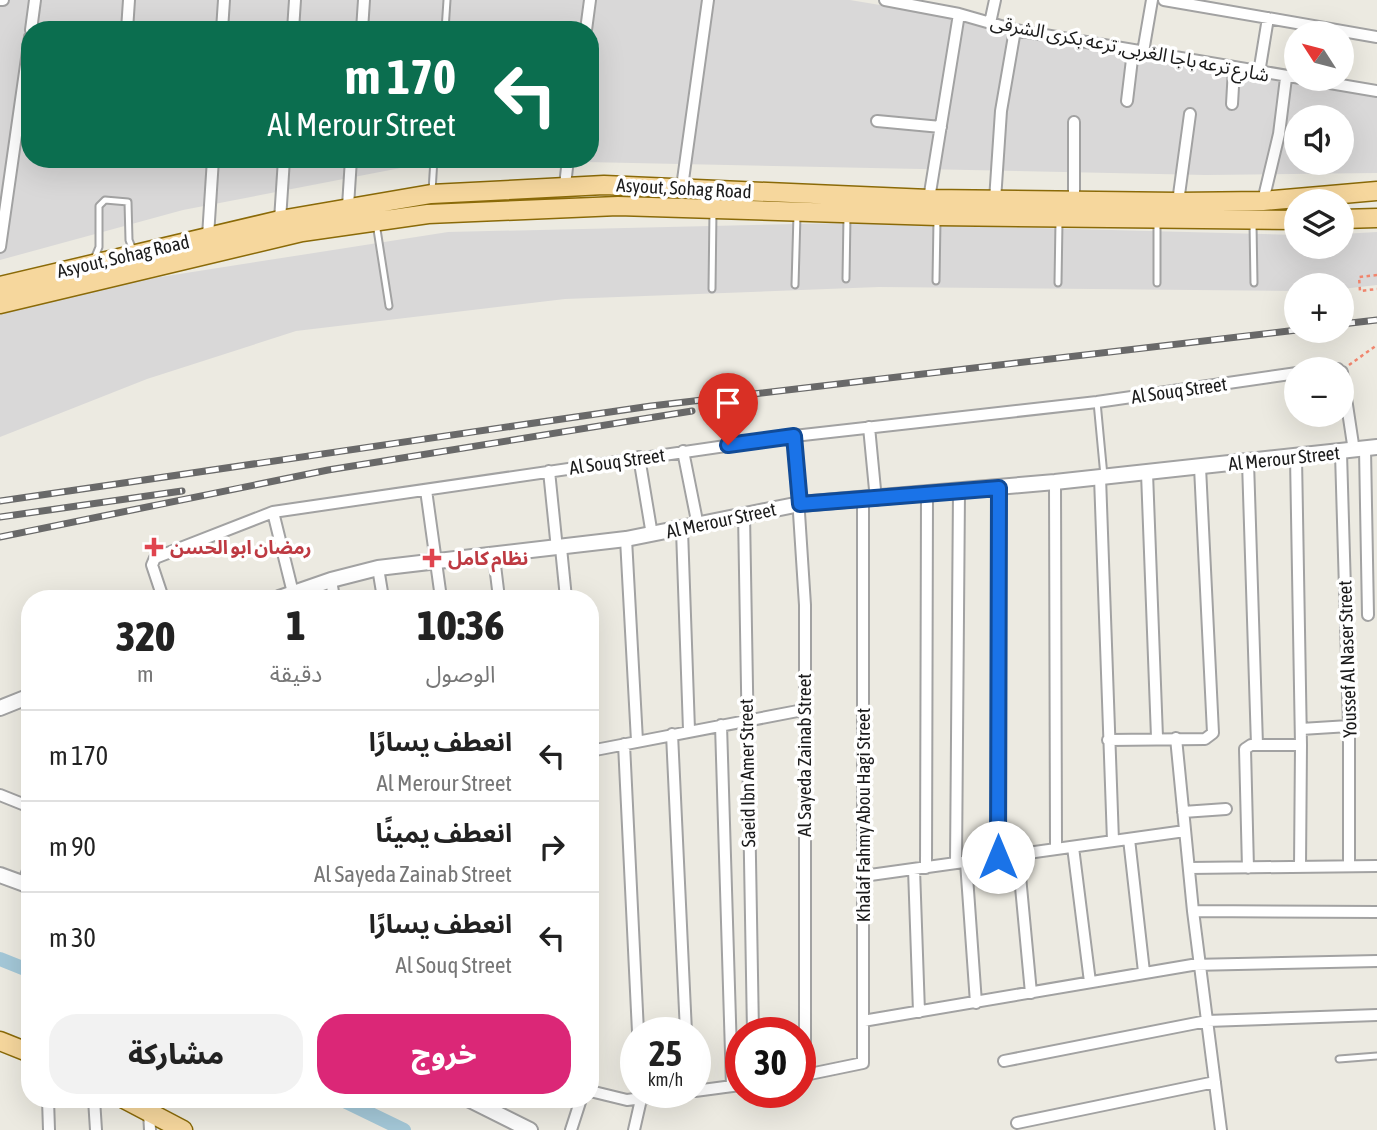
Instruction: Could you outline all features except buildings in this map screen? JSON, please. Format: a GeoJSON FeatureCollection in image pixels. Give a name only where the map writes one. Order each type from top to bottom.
{"type":"FeatureCollection","features":[{"type":"Feature","properties":{"kind":"main road","name":"Asyout, Sohag Road"},"geometry":{"type":"LineString","coordinates":[[0,304],[208,236],[348,206],[431,194],[565,185],[682,187],[929,199],[1178,202],[1263,201],[1377,191]]}},
{"type":"Feature","properties":{"kind":"main road"},"geometry":{"type":"LineString","coordinates":[[540,187],[535,198],[541,207]]}},
{"type":"Feature","properties":{"kind":"main road"},"geometry":{"type":"LineString","coordinates":[[490,190],[498,200],[492,210]]}},
{"type":"Feature","properties":{"kind":"main road","name":"Asyout, Sohag Road"},"geometry":{"type":"LineString","coordinates":[[0,286],[88,264],[137,261],[376,220],[541,207],[713,208],[1157,221],[1284,220]]}},
{"type":"Feature","properties":{"kind":"main road"},"geometry":{"type":"LineString","coordinates":[[1354,219],[1377,218]]}},
{"type":"Feature","properties":{"kind":"main road"},"geometry":{"type":"LineString","coordinates":[[0,1041],[21,1049]]}},
{"type":"Feature","properties":{"kind":"main road"},"geometry":{"type":"LineString","coordinates":[[135,1108],[150,1121],[184,1130]]}},
{"type":"Feature","properties":{"kind":"street"},"geometry":{"type":"LineString","coordinates":[[32,21],[35,0]]}},
{"type":"Feature","properties":{"kind":"street"},"geometry":{"type":"LineString","coordinates":[[128,21],[129,0]]}},
{"type":"Feature","properties":{"kind":"street"},"geometry":{"type":"LineString","coordinates":[[223,21],[224,0]]}},
{"type":"Feature","properties":{"kind":"street"},"geometry":{"type":"LineString","coordinates":[[294,21],[295,0]]}},
{"type":"Feature","properties":{"kind":"street"},"geometry":{"type":"LineString","coordinates":[[363,21],[364,0]]}},
{"type":"Feature","properties":{"kind":"street"},"geometry":{"type":"LineString","coordinates":[[587,21],[590,0]]}},
{"type":"Feature","properties":{"kind":"street"},"geometry":{"type":"LineString","coordinates":[[682,187],[708,0]]}},
{"type":"Feature","properties":{"kind":"street","name":"شارع ترعه باجا الغربى, ترعه بكرى الشرقى"},"geometry":{"type":"LineString","coordinates":[[884,0],[959,14],[1015,30],[1284,78]]}},
{"type":"Feature","properties":{"kind":"street"},"geometry":{"type":"LineString","coordinates":[[990,23],[995,0]]}},
{"type":"Feature","properties":{"kind":"street"},"geometry":{"type":"LineString","coordinates":[[1127,101],[1152,0]]}},
{"type":"Feature","properties":{"kind":"street"},"geometry":{"type":"LineString","coordinates":[[1164,0],[1377,37]]}},
{"type":"Feature","properties":{"kind":"street"},"geometry":{"type":"LineString","coordinates":[[929,199],[959,14]]}},
{"type":"Feature","properties":{"kind":"street"},"geometry":{"type":"LineString","coordinates":[[1259,73],[1268,18]]}},
{"type":"Feature","properties":{"kind":"street"},"geometry":{"type":"LineString","coordinates":[[995,200],[1001,111],[1015,30]]}},
{"type":"Feature","properties":{"kind":"street"},"geometry":{"type":"LineString","coordinates":[[1232,104],[1234,69]]}},
{"type":"Feature","properties":{"kind":"street","name":"شارع ترعه باجا الغربى, ترعه بكرى الشرقى"},"geometry":{"type":"LineString","coordinates":[[1354,88],[1377,91]]}},
{"type":"Feature","properties":{"kind":"street"},"geometry":{"type":"LineString","coordinates":[[1263,201],[1279,134],[1284,91]]}},
{"type":"Feature","properties":{"kind":"street"},"geometry":{"type":"LineString","coordinates":[[0,247],[21,100]]}},
{"type":"Feature","properties":{"kind":"street"},"geometry":{"type":"LineString","coordinates":[[1178,202],[1190,114]]}},
{"type":"Feature","properties":{"kind":"street"},"geometry":{"type":"LineString","coordinates":[[877,121],[941,127]]}},
{"type":"Feature","properties":{"kind":"street"},"geometry":{"type":"LineString","coordinates":[[1074,122],[1074,201]]}},
{"type":"Feature","properties":{"kind":"street"},"geometry":{"type":"LineString","coordinates":[[208,236],[212,168]]}},
{"type":"Feature","properties":{"kind":"street"},"geometry":{"type":"LineString","coordinates":[[280,220],[283,168]]}},
{"type":"Feature","properties":{"kind":"street"},"geometry":{"type":"LineString","coordinates":[[348,206],[351,168]]}},
{"type":"Feature","properties":{"kind":"street"},"geometry":{"type":"LineString","coordinates":[[565,185],[567,168]]}},
{"type":"Feature","properties":{"kind":"street","name":"Al Souq Street"},"geometry":{"type":"LineString","coordinates":[[160,590],[152,565],[155,558],[273,512],[683,451],[1097,402],[1284,375]]}},
{"type":"Feature","properties":{"kind":"street","name":"Khalaf Fahmy Abou Hagi Street"},"geometry":{"type":"LineString","coordinates":[[816,1073],[862,1064],[869,427]]}},
{"type":"Feature","properties":{"kind":"street"},"geometry":{"type":"LineString","coordinates":[[1354,427],[1359,450],[1368,615]]}},
{"type":"Feature","properties":{"kind":"street","name":"Al Sayeda Zainab Street"},"geometry":{"type":"LineString","coordinates":[[794,436],[804,605],[803,1017]]}},
{"type":"Feature","properties":{"kind":"street","name":"Al Merour Street"},"geometry":{"type":"LineString","coordinates":[[303,590],[378,568],[494,557],[626,539],[682,530],[744,514],[800,504],[927,495],[1359,450]]}},
{"type":"Feature","properties":{"kind":"street","name":"Youssef Al Naser Street"},"geometry":{"type":"LineString","coordinates":[[1349,866],[1349,726],[1359,450]]}},
{"type":"Feature","properties":{"kind":"street"},"geometry":{"type":"LineString","coordinates":[[683,451],[698,526]]}},
{"type":"Feature","properties":{"kind":"street"},"geometry":{"type":"LineString","coordinates":[[639,457],[652,535]]}},
{"type":"Feature","properties":{"kind":"street"},"geometry":{"type":"LineString","coordinates":[[1296,457],[1301,729],[1300,867]]}},
{"type":"Feature","properties":{"kind":"street"},"geometry":{"type":"LineString","coordinates":[[1248,462],[1257,745]]}},
{"type":"Feature","properties":{"kind":"street"},"geometry":{"type":"LineString","coordinates":[[1108,740],[1208,738],[1213,733],[1200,467]]}},
{"type":"Feature","properties":{"kind":"street"},"geometry":{"type":"LineString","coordinates":[[549,471],[565,590]]}},
{"type":"Feature","properties":{"kind":"street"},"geometry":{"type":"LineString","coordinates":[[1147,473],[1157,737]]}},
{"type":"Feature","properties":{"kind":"street"},"geometry":{"type":"LineString","coordinates":[[1102,477],[1113,841]]}},
{"type":"Feature","properties":{"kind":"street"},"geometry":{"type":"LineString","coordinates":[[1055,482],[1056,849]]}},
{"type":"Feature","properties":{"kind":"street"},"geometry":{"type":"LineString","coordinates":[[998,857],[999,488]]}},
{"type":"Feature","properties":{"kind":"street"},"geometry":{"type":"LineString","coordinates":[[426,490],[440,590]]}},
{"type":"Feature","properties":{"kind":"street"},"geometry":{"type":"LineString","coordinates":[[958,492],[961,863],[976,1003]]}},
{"type":"Feature","properties":{"kind":"street"},"geometry":{"type":"LineString","coordinates":[[919,1012],[927,495]]}},
{"type":"Feature","properties":{"kind":"street"},"geometry":{"type":"LineString","coordinates":[[273,512],[283,590]]}},
{"type":"Feature","properties":{"kind":"street","name":"Saeid Ibn Amer Street"},"geometry":{"type":"LineString","coordinates":[[744,514],[753,1017]]}},
{"type":"Feature","properties":{"kind":"street"},"geometry":{"type":"LineString","coordinates":[[682,530],[689,730]]}},
{"type":"Feature","properties":{"kind":"street"},"geometry":{"type":"LineString","coordinates":[[626,539],[637,741]]}},
{"type":"Feature","properties":{"kind":"street"},"geometry":{"type":"LineString","coordinates":[[494,557],[498,590]]}},
{"type":"Feature","properties":{"kind":"street"},"geometry":{"type":"LineString","coordinates":[[378,568],[382,590]]}},
{"type":"Feature","properties":{"kind":"street"},"geometry":{"type":"LineString","coordinates":[[331,580],[333,590]]}},
{"type":"Feature","properties":{"kind":"street"},"geometry":{"type":"LineString","coordinates":[[0,708],[21,700]]}},
{"type":"Feature","properties":{"kind":"street"},"geometry":{"type":"LineString","coordinates":[[599,749],[803,710]]}},
{"type":"Feature","properties":{"kind":"street"},"geometry":{"type":"LineString","coordinates":[[721,725],[733,1017]]}},
{"type":"Feature","properties":{"kind":"street"},"geometry":{"type":"LineString","coordinates":[[1301,729],[1349,726]]}},
{"type":"Feature","properties":{"kind":"street"},"geometry":{"type":"LineString","coordinates":[[672,734],[685,1017]]}},
{"type":"Feature","properties":{"kind":"street"},"geometry":{"type":"LineString","coordinates":[[1176,738],[1193,911],[1221,1130]]}},
{"type":"Feature","properties":{"kind":"street"},"geometry":{"type":"LineString","coordinates":[[624,744],[637,1017]]}},
{"type":"Feature","properties":{"kind":"street"},"geometry":{"type":"LineString","coordinates":[[1248,867],[1244,752],[1247,746],[1301,745]]}},
{"type":"Feature","properties":{"kind":"street"},"geometry":{"type":"LineString","coordinates":[[0,795],[21,803]]}},
{"type":"Feature","properties":{"kind":"street"},"geometry":{"type":"LineString","coordinates":[[1183,812],[1226,809]]}},
{"type":"Feature","properties":{"kind":"street"},"geometry":{"type":"LineString","coordinates":[[863,876],[1185,831]]}},
{"type":"Feature","properties":{"kind":"street"},"geometry":{"type":"LineString","coordinates":[[1129,839],[1144,972]]}},
{"type":"Feature","properties":{"kind":"street"},"geometry":{"type":"LineString","coordinates":[[1073,847],[1090,982]]}},
{"type":"Feature","properties":{"kind":"street"},"geometry":{"type":"LineString","coordinates":[[1018,855],[1031,993]]}},
{"type":"Feature","properties":{"kind":"street"},"geometry":{"type":"LineString","coordinates":[[1189,868],[1377,866]]}},
{"type":"Feature","properties":{"kind":"street"},"geometry":{"type":"LineString","coordinates":[[0,875],[21,883]]}},
{"type":"Feature","properties":{"kind":"street"},"geometry":{"type":"LineString","coordinates":[[1193,911],[1377,912]]}},
{"type":"Feature","properties":{"kind":"street"},"geometry":{"type":"LineString","coordinates":[[863,1021],[1144,972],[1200,965],[1377,961]]}},
{"type":"Feature","properties":{"kind":"street"},"geometry":{"type":"LineString","coordinates":[[1004,1061],[1207,1021],[1377,1015]]}},
{"type":"Feature","properties":{"kind":"street"},"geometry":{"type":"LineString","coordinates":[[1017,1123],[1215,1082]]}},
{"type":"Feature","properties":{"kind":"street"},"geometry":{"type":"LineString","coordinates":[[599,1094],[612,1099],[620,1098]]}},
{"type":"Feature","properties":{"kind":"street"},"geometry":{"type":"LineString","coordinates":[[48,1108],[49,1130]]}},
{"type":"Feature","properties":{"kind":"street"},"geometry":{"type":"LineString","coordinates":[[95,1108],[96,1130]]}},
{"type":"Feature","properties":{"kind":"street"},"geometry":{"type":"LineString","coordinates":[[486,1108],[530,1130]]}},
{"type":"Feature","properties":{"kind":"street"},"geometry":{"type":"LineString","coordinates":[[571,1130],[579,1108]]}},
{"type":"Feature","properties":{"kind":"street"},"geometry":{"type":"LineString","coordinates":[[634,1130],[639,1108]]}},
{"type":"Feature","properties":{"kind":"lane"},"geometry":{"type":"LineString","coordinates":[[445,21],[447,0]]}},
{"type":"Feature","properties":{"kind":"lane"},"geometry":{"type":"LineString","coordinates":[[431,194],[433,168]]}},
{"type":"Feature","properties":{"kind":"lane"},"geometry":{"type":"LineString","coordinates":[[88,264],[98,254],[99,206],[105,200],[128,202],[129,240],[137,261]]}},
{"type":"Feature","properties":{"kind":"lane"},"geometry":{"type":"LineString","coordinates":[[712,289],[713,208]]}},
{"type":"Feature","properties":{"kind":"lane"},"geometry":{"type":"LineString","coordinates":[[795,285],[797,211]]}},
{"type":"Feature","properties":{"kind":"lane"},"geometry":{"type":"LineString","coordinates":[[846,279],[847,213]]}},
{"type":"Feature","properties":{"kind":"lane"},"geometry":{"type":"LineString","coordinates":[[936,281],[937,216]]}},
{"type":"Feature","properties":{"kind":"lane"},"geometry":{"type":"LineString","coordinates":[[1058,283],[1059,219]]}},
{"type":"Feature","properties":{"kind":"lane"},"geometry":{"type":"LineString","coordinates":[[376,220],[390,306]]}},
{"type":"Feature","properties":{"kind":"lane"},"geometry":{"type":"LineString","coordinates":[[1157,221],[1157,284]]}},
{"type":"Feature","properties":{"kind":"lane"},"geometry":{"type":"LineString","coordinates":[[1254,221],[1254,283]]}},
{"type":"Feature","properties":{"kind":"lane"},"geometry":{"type":"LineString","coordinates":[[1097,402],[1102,477]]}},
{"type":"Feature","properties":{"kind":"lane"},"geometry":{"type":"LineString","coordinates":[[1339,1059],[1377,1056]]}},
{"type":"Feature","properties":{"kind":"path"},"geometry":{"type":"LineString","coordinates":[[1377,275],[1359,277],[1360,292],[1377,289]]}},
{"type":"Feature","properties":{"kind":"path"},"geometry":{"type":"LineString","coordinates":[[1354,360],[1377,345]]}},
{"type":"Feature","properties":{"kind":"shaded area"},"geometry":{"type":"Polygon","coordinates":[[[0,0],[850,0],[976,21],[1147,59],[1284,80],[1284,91],[1351,91],[1377,95],[1377,173],[1354,173],[1354,105],[1284,105],[1284,174],[1206,175],[599,162],[599,21],[21,21],[21,168],[401,168],[183,210],[0,260],[0,0]]]}},
{"type":"Feature","properties":{"kind":"shaded area"},"geometry":{"type":"Polygon","coordinates":[[[843,223],[1284,235],[1284,259],[1354,259],[1354,233],[1377,232],[1377,285],[1354,288],[1354,273],[1284,273],[1284,291],[879,287],[565,299],[296,331],[147,379],[0,437],[0,311],[103,286],[448,232],[843,223]]]}},
{"type":"Feature","properties":{"kind":"waterway"},"geometry":{"type":"LineString","coordinates":[[0,959],[21,967]]}},
{"type":"Feature","properties":{"kind":"waterway"},"geometry":{"type":"LineString","coordinates":[[359,1108],[404,1130]]}},
{"type":"Feature","properties":{"kind":"railway"},"geometry":{"type":"LineString","coordinates":[[1354,323],[1377,320]]}},
{"type":"Feature","properties":{"kind":"railway"},"geometry":{"type":"LineString","coordinates":[[0,501],[651,406],[1284,332]]}},
{"type":"Feature","properties":{"kind":"railway"},"geometry":{"type":"LineString","coordinates":[[0,537],[328,470],[692,411]]}},
{"type":"Feature","properties":{"kind":"railway"},"geometry":{"type":"LineString","coordinates":[[0,517],[182,491]]}},
{"type":"Feature","properties":{"kind":"place","name":"رمضان ابو الحسن"},"geometry":{"type":"Point","coordinates":[154,547]}},
{"type":"Feature","properties":{"kind":"place","name":"نظام كامل"},"geometry":{"type":"Point","coordinates":[432,558]}},
{"type":"Feature","properties":{"kind":"route"},"geometry":{"type":"LineString","coordinates":[[728,445],[794,436],[800,504],[999,488],[998,857]]}}]}
